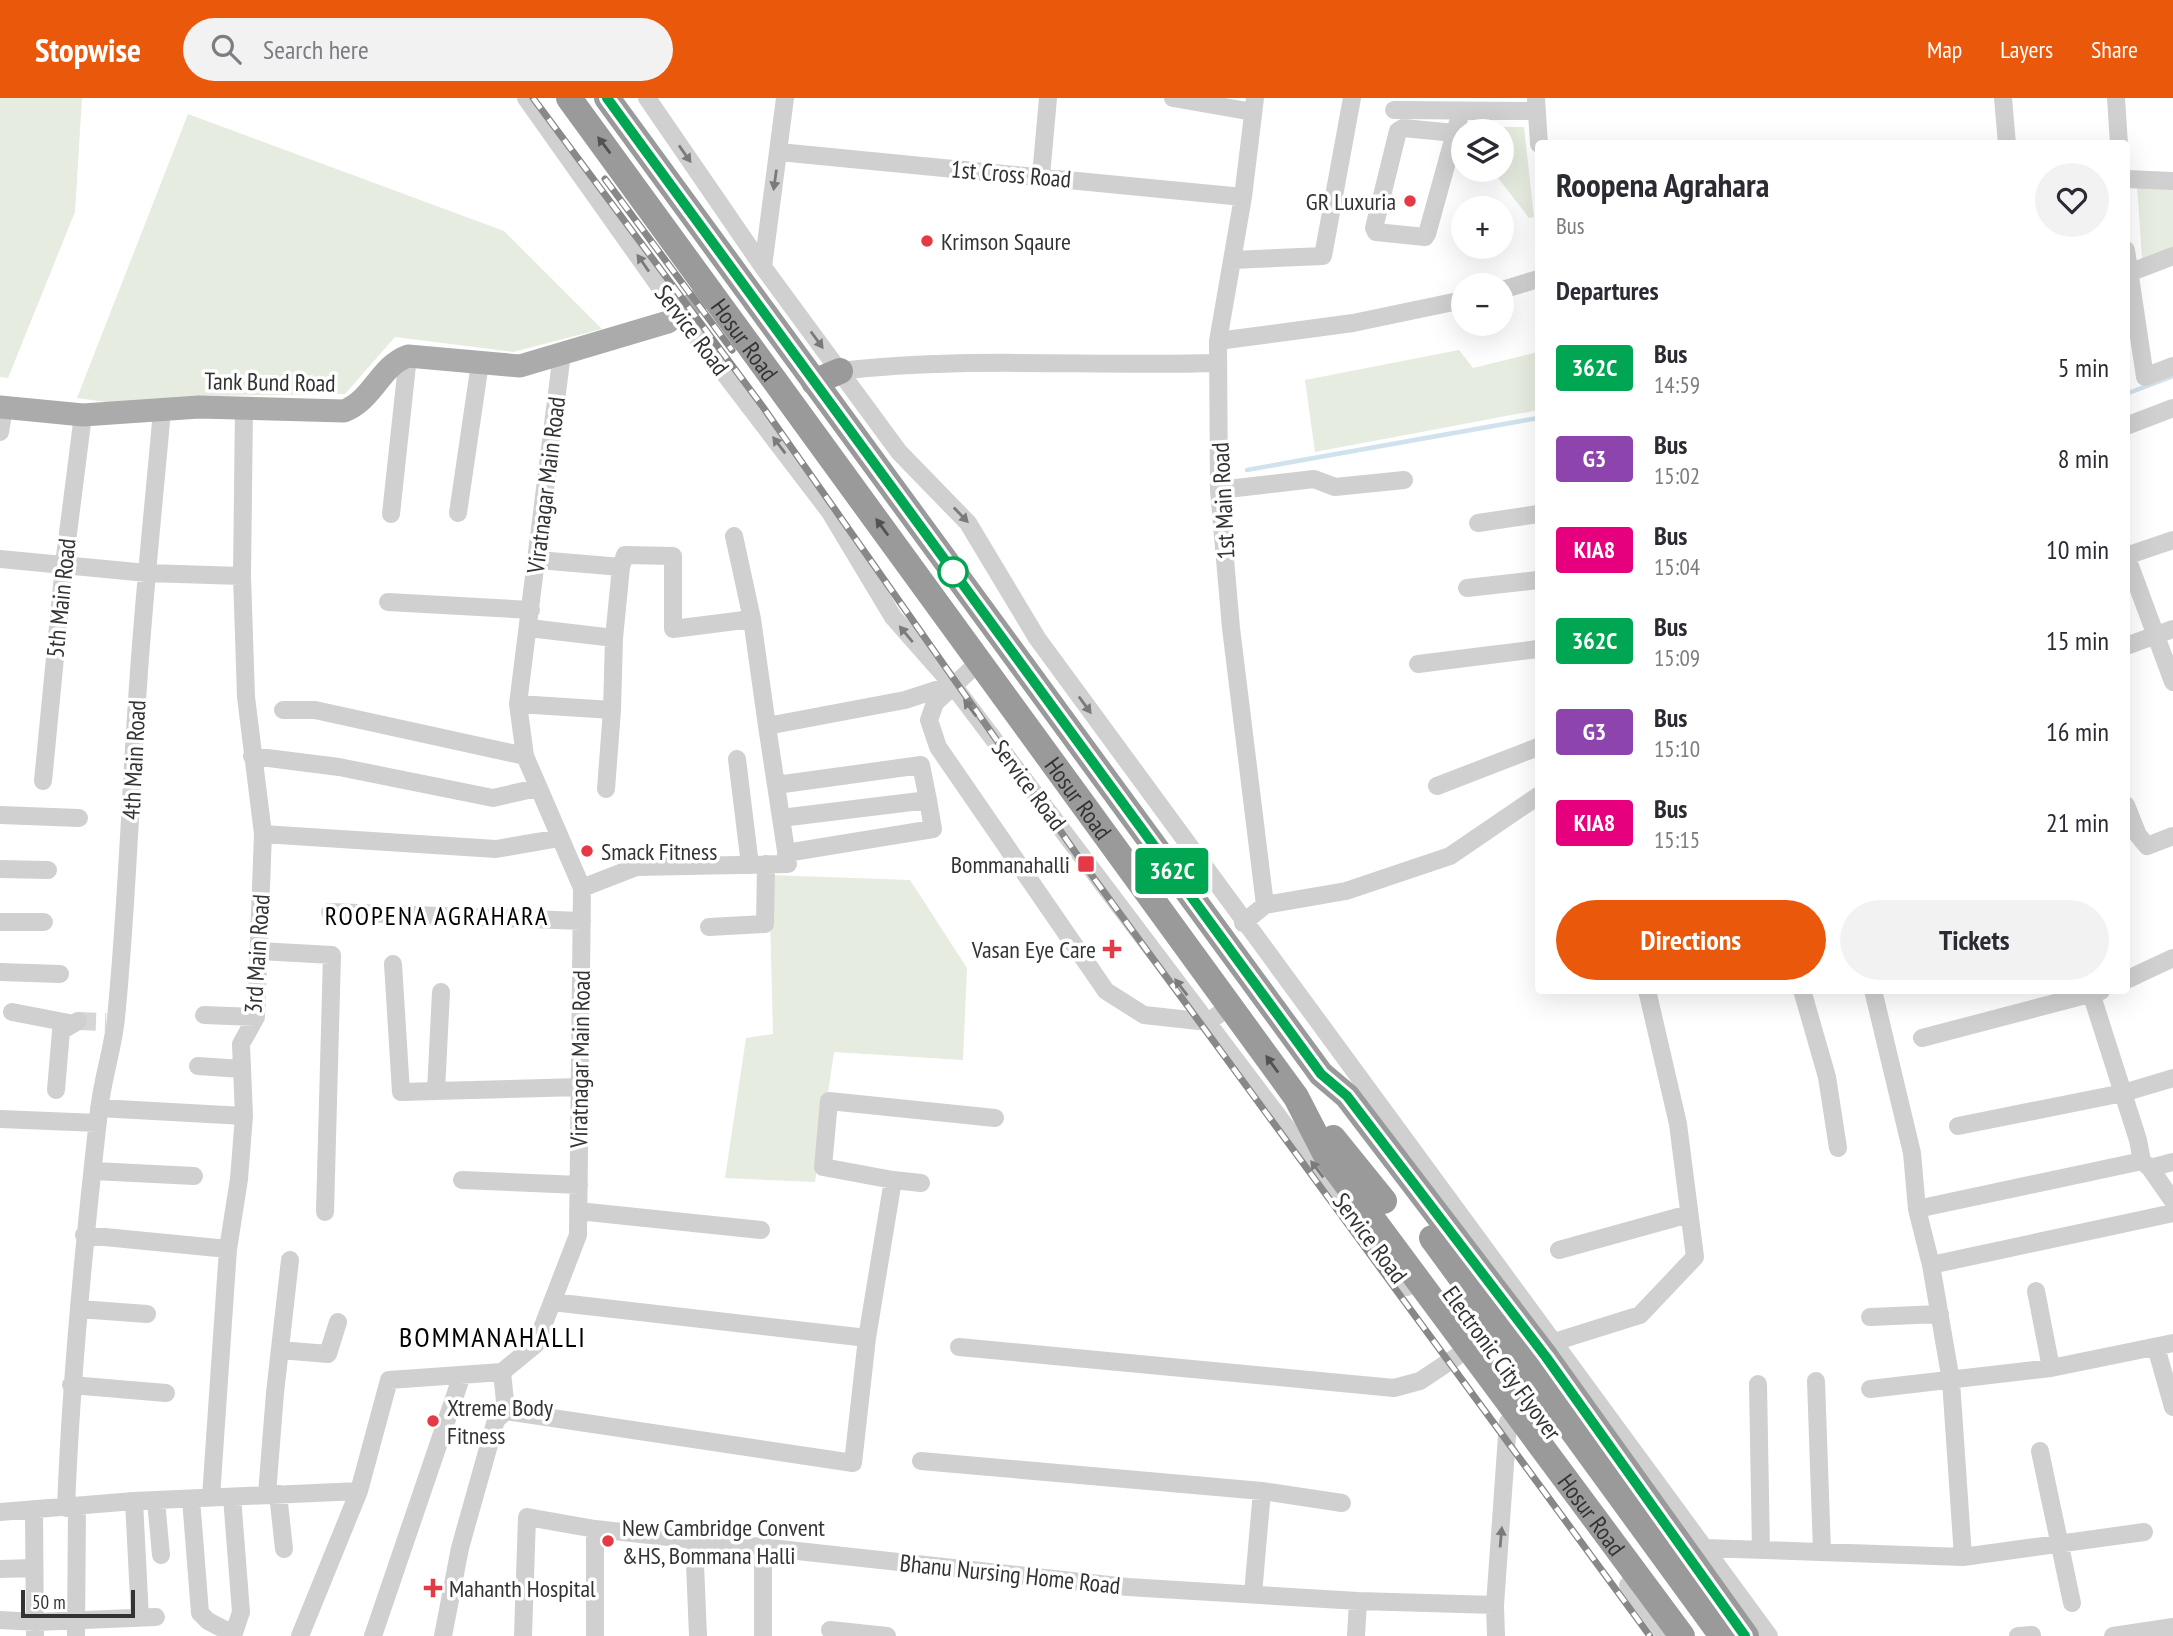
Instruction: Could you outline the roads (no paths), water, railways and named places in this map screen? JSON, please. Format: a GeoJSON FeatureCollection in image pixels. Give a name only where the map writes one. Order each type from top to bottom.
{"type":"FeatureCollection","features":[{"type":"Feature","properties":{"kind":"highway","name":"Hosur Road"},"geometry":{"type":"LineString","coordinates":[[569,98],[1296,1097],[1328,1159],[1682,1636]]}},
{"type":"Feature","properties":{"kind":"highway","name":"Hosur Road"},"geometry":{"type":"LineString","coordinates":[[607,98],[1321,1074],[1347,1096],[1546,1357],[1745,1636]]}},
{"type":"Feature","properties":{"kind":"highway"},"geometry":{"type":"LineString","coordinates":[[814,382],[840,371]]}},
{"type":"Feature","properties":{"kind":"highway","name":"Electronic City Flyover"},"geometry":{"type":"LineString","coordinates":[[1321,1074],[1609,1496],[1699,1636]]}},
{"type":"Feature","properties":{"kind":"highway","name":"Electronic City Flyover"},"geometry":{"type":"LineString","coordinates":[[1296,1097],[1362,1170],[1609,1496],[1722,1636]]}},
{"type":"Feature","properties":{"kind":"main road"},"geometry":{"type":"LineString","coordinates":[[408,356],[520,366],[668,322],[710,291]]}},
{"type":"Feature","properties":{"kind":"main road","name":"Tank Bund Road"},"geometry":{"type":"LineString","coordinates":[[2,407],[83,415],[244,407],[344,411],[364,401],[396,360],[408,356]]}},
{"type":"Feature","properties":{"kind":"street","name":"Service Road"},"geometry":{"type":"LineString","coordinates":[[526,98],[679,314],[830,512],[893,617],[952,684],[1459,1355],[1665,1636]]}},
{"type":"Feature","properties":{"kind":"street"},"geometry":{"type":"LineString","coordinates":[[647,98],[763,267],[899,452],[968,523],[1037,638],[1243,923],[1769,1636]]}},
{"type":"Feature","properties":{"kind":"street"},"geometry":{"type":"LineString","coordinates":[[763,267],[785,98]]}},
{"type":"Feature","properties":{"kind":"street"},"geometry":{"type":"LineString","coordinates":[[1041,176],[1048,98]]}},
{"type":"Feature","properties":{"kind":"street"},"geometry":{"type":"LineString","coordinates":[[1233,260],[1323,256],[1352,98]]}},
{"type":"Feature","properties":{"kind":"street"},"geometry":{"type":"LineString","coordinates":[[2003,98],[2007,140]]}},
{"type":"Feature","properties":{"kind":"street"},"geometry":{"type":"LineString","coordinates":[[2116,98],[2119,140]]}},
{"type":"Feature","properties":{"kind":"street"},"geometry":{"type":"LineString","coordinates":[[1179,99],[1254,105]]}},
{"type":"Feature","properties":{"kind":"street","name":"1st Main Road"},"geometry":{"type":"LineString","coordinates":[[1254,105],[1243,197],[1218,341],[1219,490],[1231,628],[1265,905]]}},
{"type":"Feature","properties":{"kind":"street"},"geometry":{"type":"LineString","coordinates":[[1394,110],[1461,111],[1536,105],[1539,140]]}},
{"type":"Feature","properties":{"kind":"street"},"geometry":{"type":"LineString","coordinates":[[1459,119],[1461,111]]}},
{"type":"Feature","properties":{"kind":"street"},"geometry":{"type":"LineString","coordinates":[[1403,128],[1455,133],[1425,237],[1376,232],[1374,228],[1398,131],[1403,128]]}},
{"type":"Feature","properties":{"kind":"street","name":"1st Cross Road"},"geometry":{"type":"LineString","coordinates":[[779,152],[1243,197]]}},
{"type":"Feature","properties":{"kind":"street"},"geometry":{"type":"LineString","coordinates":[[2130,178],[2173,181]]}},
{"type":"Feature","properties":{"kind":"street"},"geometry":{"type":"LineString","coordinates":[[2130,273],[2173,256]]}},
{"type":"Feature","properties":{"kind":"street"},"geometry":{"type":"LineString","coordinates":[[1514,286],[1535,280]]}},
{"type":"Feature","properties":{"kind":"street"},"geometry":{"type":"LineString","coordinates":[[2130,291],[2145,377],[2173,366]]}},
{"type":"Feature","properties":{"kind":"street"},"geometry":{"type":"LineString","coordinates":[[1218,341],[1353,323],[1451,303]]}},
{"type":"Feature","properties":{"kind":"street","name":"Viratnagar Main Road"},"geometry":{"type":"LineString","coordinates":[[502,1372],[536,1344],[578,1235],[582,888],[525,756],[517,704],[538,560],[562,353]]}},
{"type":"Feature","properties":{"kind":"street"},"geometry":{"type":"LineString","coordinates":[[391,514],[408,356]]}},
{"type":"Feature","properties":{"kind":"street"},"geometry":{"type":"LineString","coordinates":[[840,371],[902,364],[1020,362],[1130,366],[1218,363]]}},
{"type":"Feature","properties":{"kind":"street"},"geometry":{"type":"LineString","coordinates":[[458,513],[480,363]]}},
{"type":"Feature","properties":{"kind":"street"},"geometry":{"type":"LineString","coordinates":[[0,432],[2,407]]}},
{"type":"Feature","properties":{"kind":"street","name":"3rd Main Road"},"geometry":{"type":"LineString","coordinates":[[211,1497],[228,1249],[239,1178],[244,1116],[241,1044],[256,1017],[263,834],[252,756],[242,576],[244,407]]}},
{"type":"Feature","properties":{"kind":"street"},"geometry":{"type":"LineString","coordinates":[[2130,424],[2173,408]]}},
{"type":"Feature","properties":{"kind":"street","name":"4th Main Road"},"geometry":{"type":"LineString","coordinates":[[76,1628],[71,1385],[84,1235],[94,1171],[98,1116],[130,858],[138,687],[162,411]]}},
{"type":"Feature","properties":{"kind":"street","name":"5th Main Road"},"geometry":{"type":"LineString","coordinates":[[43,781],[64,565],[83,415]]}},
{"type":"Feature","properties":{"kind":"street"},"geometry":{"type":"LineString","coordinates":[[1219,490],[1314,479],[1335,487],[1404,480]]}},
{"type":"Feature","properties":{"kind":"street"},"geometry":{"type":"LineString","coordinates":[[1478,523],[1535,514]]}},
{"type":"Feature","properties":{"kind":"street"},"geometry":{"type":"LineString","coordinates":[[582,888],[636,867],[788,864],[752,619],[734,536]]}},
{"type":"Feature","properties":{"kind":"street"},"geometry":{"type":"LineString","coordinates":[[2130,555],[2173,540]]}},
{"type":"Feature","properties":{"kind":"street"},"geometry":{"type":"LineString","coordinates":[[606,789],[614,638],[621,567],[625,555],[673,556],[674,629],[752,619]]}},
{"type":"Feature","properties":{"kind":"street"},"geometry":{"type":"LineString","coordinates":[[0,559],[147,573],[242,576]]}},
{"type":"Feature","properties":{"kind":"street"},"geometry":{"type":"LineString","coordinates":[[538,560],[621,567]]}},
{"type":"Feature","properties":{"kind":"street"},"geometry":{"type":"LineString","coordinates":[[2130,564],[2164,632],[2173,682]]}},
{"type":"Feature","properties":{"kind":"street"},"geometry":{"type":"LineString","coordinates":[[1467,588],[1535,580]]}},
{"type":"Feature","properties":{"kind":"street"},"geometry":{"type":"LineString","coordinates":[[388,602],[530,619],[614,638]]}},
{"type":"Feature","properties":{"kind":"street"},"geometry":{"type":"LineString","coordinates":[[2130,645],[2164,632]]}},
{"type":"Feature","properties":{"kind":"street"},"geometry":{"type":"LineString","coordinates":[[1418,664],[1535,649]]}},
{"type":"Feature","properties":{"kind":"street"},"geometry":{"type":"LineString","coordinates":[[980,661],[952,684],[935,703],[929,720],[937,747],[1106,991],[1144,1015],[1208,1022],[1230,1006]]}},
{"type":"Feature","properties":{"kind":"street"},"geometry":{"type":"LineString","coordinates":[[766,726],[905,700],[952,684]]}},
{"type":"Feature","properties":{"kind":"street"},"geometry":{"type":"LineString","coordinates":[[517,704],[612,710]]}},
{"type":"Feature","properties":{"kind":"street"},"geometry":{"type":"LineString","coordinates":[[283,710],[315,710],[525,756]]}},
{"type":"Feature","properties":{"kind":"street"},"geometry":{"type":"LineString","coordinates":[[1437,786],[1535,748]]}},
{"type":"Feature","properties":{"kind":"street"},"geometry":{"type":"LineString","coordinates":[[252,756],[339,767],[494,798],[537,788]]}},
{"type":"Feature","properties":{"kind":"street"},"geometry":{"type":"LineString","coordinates":[[709,927],[765,924],[758,865],[737,759]]}},
{"type":"Feature","properties":{"kind":"street"},"geometry":{"type":"LineString","coordinates":[[776,785],[921,765],[933,830],[786,853]]}},
{"type":"Feature","properties":{"kind":"street"},"geometry":{"type":"LineString","coordinates":[[1243,923],[1265,905],[1346,891],[1450,856],[1535,798]]}},
{"type":"Feature","properties":{"kind":"street"},"geometry":{"type":"LineString","coordinates":[[781,818],[928,800]]}},
{"type":"Feature","properties":{"kind":"street"},"geometry":{"type":"LineString","coordinates":[[0,815],[79,818]]}},
{"type":"Feature","properties":{"kind":"street"},"geometry":{"type":"LineString","coordinates":[[263,834],[496,849],[560,838]]}},
{"type":"Feature","properties":{"kind":"street"},"geometry":{"type":"LineString","coordinates":[[2132,836],[2147,846],[2173,836]]}},
{"type":"Feature","properties":{"kind":"street"},"geometry":{"type":"LineString","coordinates":[[0,869],[48,870]]}},
{"type":"Feature","properties":{"kind":"street"},"geometry":{"type":"LineString","coordinates":[[330,912],[582,920]]}},
{"type":"Feature","properties":{"kind":"street"},"geometry":{"type":"LineString","coordinates":[[0,922],[44,922]]}},
{"type":"Feature","properties":{"kind":"street"},"geometry":{"type":"LineString","coordinates":[[259,951],[332,955],[325,1212]]}},
{"type":"Feature","properties":{"kind":"street"},"geometry":{"type":"LineString","coordinates":[[2130,978],[2173,958]]}},
{"type":"Feature","properties":{"kind":"street"},"geometry":{"type":"LineString","coordinates":[[393,964],[401,1093],[580,1087]]}},
{"type":"Feature","properties":{"kind":"street"},"geometry":{"type":"LineString","coordinates":[[0,972],[60,974]]}},
{"type":"Feature","properties":{"kind":"street"},"geometry":{"type":"LineString","coordinates":[[436,1091],[441,992]]}},
{"type":"Feature","properties":{"kind":"street"},"geometry":{"type":"LineString","coordinates":[[1554,1342],[1640,1315],[1695,1257],[1678,1124],[1648,994]]}},
{"type":"Feature","properties":{"kind":"street"},"geometry":{"type":"LineString","coordinates":[[1803,994],[1827,1077],[1838,1148]]}},
{"type":"Feature","properties":{"kind":"street"},"geometry":{"type":"LineString","coordinates":[[1874,994],[1912,1153],[1917,1209],[1931,1265],[1951,1381],[1963,1557]]}},
{"type":"Feature","properties":{"kind":"street"},"geometry":{"type":"LineString","coordinates":[[1922,1038],[2094,994]]}},
{"type":"Feature","properties":{"kind":"street"},"geometry":{"type":"LineString","coordinates":[[2098,994],[2123,1093],[2146,1165],[2173,1201]]}},
{"type":"Feature","properties":{"kind":"street"},"geometry":{"type":"LineString","coordinates":[[12,1012],[74,1022],[61,1031],[56,1090]]}},
{"type":"Feature","properties":{"kind":"street"},"geometry":{"type":"LineString","coordinates":[[204,1016],[256,1017]]}},
{"type":"Feature","properties":{"kind":"street"},"geometry":{"type":"LineString","coordinates":[[198,1066],[242,1069]]}},
{"type":"Feature","properties":{"kind":"street"},"geometry":{"type":"LineString","coordinates":[[1958,1126],[2123,1093],[2173,1078]]}},
{"type":"Feature","properties":{"kind":"street"},"geometry":{"type":"LineString","coordinates":[[922,1184],[823,1167],[829,1101],[995,1118]]}},
{"type":"Feature","properties":{"kind":"street"},"geometry":{"type":"LineString","coordinates":[[0,1119],[244,1116]]}},
{"type":"Feature","properties":{"kind":"street"},"geometry":{"type":"LineString","coordinates":[[1917,1209],[2173,1162]]}},
{"type":"Feature","properties":{"kind":"street"},"geometry":{"type":"LineString","coordinates":[[94,1171],[194,1176]]}},
{"type":"Feature","properties":{"kind":"street"},"geometry":{"type":"LineString","coordinates":[[462,1180],[579,1185]]}},
{"type":"Feature","properties":{"kind":"street"},"geometry":{"type":"LineString","coordinates":[[506,1411],[853,1463],[867,1338],[893,1180]]}},
{"type":"Feature","properties":{"kind":"street"},"geometry":{"type":"LineString","coordinates":[[578,1211],[761,1230]]}},
{"type":"Feature","properties":{"kind":"street"},"geometry":{"type":"LineString","coordinates":[[1931,1265],[2173,1213]]}},
{"type":"Feature","properties":{"kind":"street"},"geometry":{"type":"LineString","coordinates":[[1559,1250],[1689,1214]]}},
{"type":"Feature","properties":{"kind":"street"},"geometry":{"type":"LineString","coordinates":[[84,1235],[228,1249]]}},
{"type":"Feature","properties":{"kind":"street"},"geometry":{"type":"LineString","coordinates":[[284,1549],[273,1494],[280,1350],[290,1260]]}},
{"type":"Feature","properties":{"kind":"street"},"geometry":{"type":"LineString","coordinates":[[2036,1291],[2051,1368]]}},
{"type":"Feature","properties":{"kind":"street"},"geometry":{"type":"LineString","coordinates":[[552,1302],[867,1338]]}},
{"type":"Feature","properties":{"kind":"street"},"geometry":{"type":"LineString","coordinates":[[79,1309],[148,1314]]}},
{"type":"Feature","properties":{"kind":"street"},"geometry":{"type":"LineString","coordinates":[[1870,1317],[1940,1314]]}},
{"type":"Feature","properties":{"kind":"street"},"geometry":{"type":"LineString","coordinates":[[280,1350],[328,1354],[338,1322]]}},
{"type":"Feature","properties":{"kind":"street"},"geometry":{"type":"LineString","coordinates":[[1870,1389],[2051,1368],[2164,1345],[2173,1407]]}},
{"type":"Feature","properties":{"kind":"street"},"geometry":{"type":"LineString","coordinates":[[959,1347],[1394,1388],[1420,1381],[1459,1355]]}},
{"type":"Feature","properties":{"kind":"street"},"geometry":{"type":"LineString","coordinates":[[300,1636],[359,1491],[390,1380],[502,1372],[506,1411]]}},
{"type":"Feature","properties":{"kind":"street"},"geometry":{"type":"LineString","coordinates":[[373,1636],[461,1375]]}},
{"type":"Feature","properties":{"kind":"street"},"geometry":{"type":"LineString","coordinates":[[1816,1381],[1822,1551]]}},
{"type":"Feature","properties":{"kind":"street"},"geometry":{"type":"LineString","coordinates":[[1758,1384],[1761,1550]]}},
{"type":"Feature","properties":{"kind":"street"},"geometry":{"type":"LineString","coordinates":[[71,1385],[166,1393]]}},
{"type":"Feature","properties":{"kind":"street"},"geometry":{"type":"LineString","coordinates":[[443,1636],[460,1548],[496,1420],[506,1411]]}},
{"type":"Feature","properties":{"kind":"street"},"geometry":{"type":"LineString","coordinates":[[1496,1636],[1508,1422]]}},
{"type":"Feature","properties":{"kind":"street"},"geometry":{"type":"LineString","coordinates":[[2040,1451],[2072,1603]]}},
{"type":"Feature","properties":{"kind":"street"},"geometry":{"type":"LineString","coordinates":[[921,1461],[1262,1491],[1342,1503]]}},
{"type":"Feature","properties":{"kind":"street"},"geometry":{"type":"LineString","coordinates":[[0,1513],[211,1497],[359,1491]]}},
{"type":"Feature","properties":{"kind":"street"},"geometry":{"type":"LineString","coordinates":[[1253,1594],[1262,1491]]}},
{"type":"Feature","properties":{"kind":"street"},"geometry":{"type":"LineString","coordinates":[[191,1499],[200,1613],[208,1622],[233,1635],[241,1612],[232,1497]]}},
{"type":"Feature","properties":{"kind":"street"},"geometry":{"type":"LineString","coordinates":[[156,1501],[161,1555]]}},
{"type":"Feature","properties":{"kind":"street"},"geometry":{"type":"LineString","coordinates":[[0,1620],[36,1629],[112,1627],[148,1618],[134,1502]]}},
{"type":"Feature","properties":{"kind":"street"},"geometry":{"type":"LineString","coordinates":[[34,1510],[36,1629]]}},
{"type":"Feature","properties":{"kind":"street","name":"Bhanu Nursing Home Road"},"geometry":{"type":"LineString","coordinates":[[523,1636],[527,1517],[595,1529],[1128,1587],[1358,1601],[1496,1605]]}},
{"type":"Feature","properties":{"kind":"street"},"geometry":{"type":"LineString","coordinates":[[595,1529],[595,1636]]}},
{"type":"Feature","properties":{"kind":"street"},"geometry":{"type":"LineString","coordinates":[[1705,1548],[1963,1557],[2144,1532]]}},
{"type":"Feature","properties":{"kind":"street"},"geometry":{"type":"LineString","coordinates":[[694,1540],[698,1636]]}},
{"type":"Feature","properties":{"kind":"street"},"geometry":{"type":"LineString","coordinates":[[763,1547],[764,1636]]}},
{"type":"Feature","properties":{"kind":"street"},"geometry":{"type":"LineString","coordinates":[[0,1569],[34,1567]]}},
{"type":"Feature","properties":{"kind":"street"},"geometry":{"type":"LineString","coordinates":[[1356,1636],[1358,1601]]}},
{"type":"Feature","properties":{"kind":"street"},"geometry":{"type":"LineString","coordinates":[[2113,1636],[2173,1627]]}},
{"type":"Feature","properties":{"kind":"street"},"geometry":{"type":"LineString","coordinates":[[830,1630],[887,1636]]}},
{"type":"Feature","properties":{"kind":"street"},"geometry":{"type":"LineString","coordinates":[[2018,1636],[2032,1635]]}},
{"type":"Feature","properties":{"kind":"waterway"},"geometry":{"type":"LineString","coordinates":[[2130,392],[2173,376]]}},
{"type":"Feature","properties":{"kind":"waterway"},"geometry":{"type":"LineString","coordinates":[[1247,470],[1535,419]]}},
{"type":"Feature","properties":{"kind":"tunnel"},"geometry":{"type":"LineString","coordinates":[[78,1021],[106,1022]]}},
{"type":"Feature","properties":{"kind":"railway"},"geometry":{"type":"LineString","coordinates":[[533,98],[763,407],[1085,866],[1650,1636]]}},
{"type":"Feature","properties":{"kind":"railway"},"geometry":{"type":"LineString","coordinates":[[605,179],[732,350]]}},
{"type":"Feature","properties":{"kind":"place","name":"GR Luxuria"},"geometry":{"type":"Point","coordinates":[1410,201]}},
{"type":"Feature","properties":{"kind":"place","name":"Krimson Sqaure"},"geometry":{"type":"Point","coordinates":[927,241]}},
{"type":"Feature","properties":{"kind":"place","name":"Smack Fitness"},"geometry":{"type":"Point","coordinates":[587,851]}},
{"type":"Feature","properties":{"kind":"place","name":"Bommanahalli"},"geometry":{"type":"Point","coordinates":[1086,864]}},
{"type":"Feature","properties":{"kind":"place","name":"Vasan Eye Care"},"geometry":{"type":"Point","coordinates":[1112,949]}},
{"type":"Feature","properties":{"kind":"place","name":"Xtreme Body Fitness"},"geometry":{"type":"Point","coordinates":[433,1421]}},
{"type":"Feature","properties":{"kind":"place","name":"New Cambridge Convent &HS, Bommana Halli"},"geometry":{"type":"Point","coordinates":[608,1541]}},
{"type":"Feature","properties":{"kind":"place","name":"Mahanth Hospital"},"geometry":{"type":"Point","coordinates":[433,1588]}},
{"type":"Feature","properties":{"kind":"district","name":"ROOPENA AGRAHARA"},"geometry":{"type":"Point","coordinates":[437,915]}},
{"type":"Feature","properties":{"kind":"district","name":"BOMMANAHALLI"},"geometry":{"type":"Point","coordinates":[493,1336]}}]}
